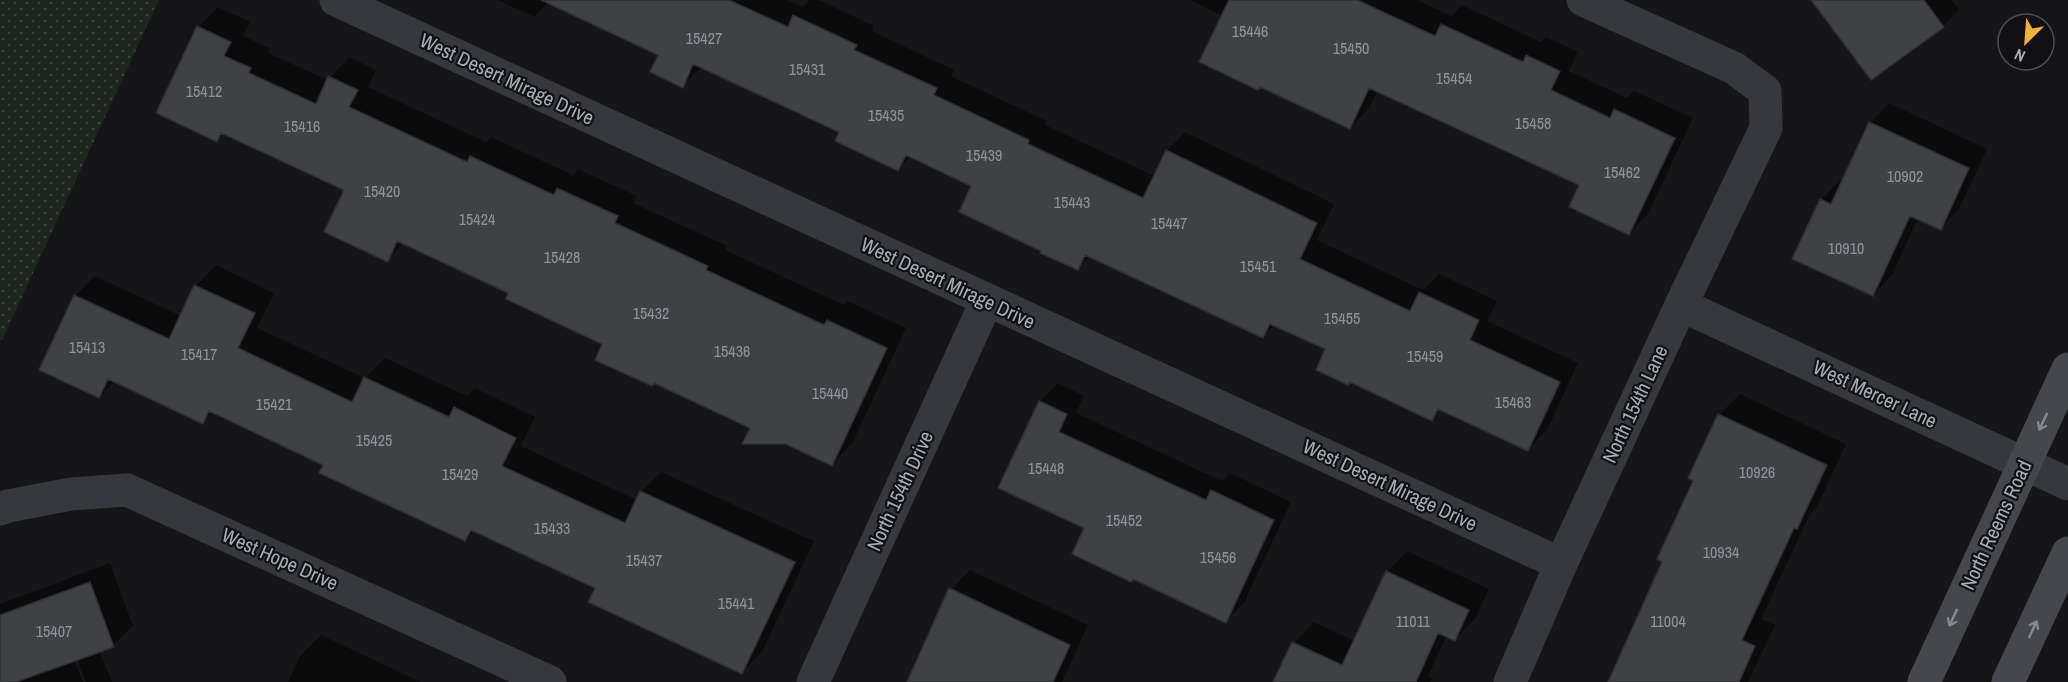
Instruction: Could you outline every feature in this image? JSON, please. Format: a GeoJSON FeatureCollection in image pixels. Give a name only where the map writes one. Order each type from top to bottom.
{"type":"FeatureCollection","features":[{"type":"Feature","properties":{"kind":"main road","name":"North Reems Road"},"geometry":{"type":"LineString","coordinates":[[1924,682],[2068,369]]}},
{"type":"Feature","properties":{"kind":"main road"},"geometry":{"type":"LineString","coordinates":[[2008,682],[2068,553]]}},
{"type":"Feature","properties":{"kind":"street","name":"West Desert Mirage Drive"},"geometry":{"type":"LineString","coordinates":[[336,0],[1561,564]]}},
{"type":"Feature","properties":{"kind":"street","name":"North 154th Lane"},"geometry":{"type":"LineString","coordinates":[[1510,682],[1561,564],[1766,128],[1765,91],[1734,68],[1583,0]]}},
{"type":"Feature","properties":{"kind":"street","name":"North 154th Drive"},"geometry":{"type":"LineString","coordinates":[[813,682],[987,300]]}},
{"type":"Feature","properties":{"kind":"street","name":"West Mercer Lane"},"geometry":{"type":"LineString","coordinates":[[1681,305],[2068,484]]}},
{"type":"Feature","properties":{"kind":"street","name":"West Hope Drive"},"geometry":{"type":"LineString","coordinates":[[0,510],[8,506],[71,494],[127,490],[550,682]]}},
{"type":"Feature","properties":{"kind":"shaded area"},"geometry":{"type":"Polygon","coordinates":[[[0,0],[159,0],[0,341],[0,0]]]}},
{"type":"Feature","properties":{"kind":"building"},"geometry":{"type":"Polygon","coordinates":[[[541,0],[729,0],[788,27],[793,15],[857,45],[854,50],[937,88],[934,95],[1029,140],[1028,144],[1143,198],[1166,150],[1317,223],[1300,259],[1410,311],[1419,292],[1479,320],[1470,340],[1560,382],[1528,451],[1438,409],[1432,421],[1350,382],[1348,385],[1316,370],[1325,349],[1270,324],[1263,338],[1085,255],[1078,270],[959,212],[971,186],[906,155],[898,171],[835,141],[839,132],[693,64],[683,88],[650,72],[658,55],[541,0]]]}},
{"type":"Feature","properties":{"kind":"building"},"geometry":{"type":"Polygon","coordinates":[[[1229,0],[1357,0],[1435,36],[1441,24],[1523,62],[1526,55],[1560,71],[1551,90],[1610,118],[1614,109],[1675,138],[1629,235],[1569,207],[1579,185],[1369,88],[1350,129],[1260,87],[1258,90],[1199,62],[1229,0]]]}},
{"type":"Feature","properties":{"kind":"building"},"geometry":{"type":"Polygon","coordinates":[[[1811,0],[1924,0],[1944,27],[1871,80],[1811,0]]]}},
{"type":"Feature","properties":{"kind":"building"},"geometry":{"type":"Polygon","coordinates":[[[197,26],[231,42],[224,56],[251,68],[249,73],[316,104],[328,76],[358,90],[349,107],[467,162],[470,156],[554,195],[557,188],[618,216],[615,223],[708,266],[706,270],[824,325],[827,320],[887,348],[832,466],[786,444],[742,444],[750,428],[654,383],[652,386],[595,360],[602,344],[506,299],[508,293],[397,241],[388,262],[324,232],[344,190],[221,133],[217,142],[156,113],[197,26]]]}},
{"type":"Feature","properties":{"kind":"building"},"geometry":{"type":"Polygon","coordinates":[[[1869,122],[1969,168],[1941,230],[1910,216],[1873,296],[1792,259],[1820,199],[1831,204],[1869,122]]]}},
{"type":"Feature","properties":{"kind":"building"},"geometry":{"type":"Polygon","coordinates":[[[194,285],[255,313],[238,348],[352,402],[364,377],[449,417],[454,407],[516,438],[502,466],[625,523],[640,491],[795,562],[742,674],[588,602],[595,588],[471,530],[465,541],[319,473],[323,465],[209,411],[203,424],[108,379],[99,398],[39,370],[74,295],[169,339],[194,285]]]}},
{"type":"Feature","properties":{"kind":"building"},"geometry":{"type":"Polygon","coordinates":[[[1039,401],[1067,414],[1059,432],[1206,500],[1211,490],[1274,520],[1226,623],[1133,579],[1131,582],[1072,554],[1084,528],[998,488],[1039,401]]]}},
{"type":"Feature","properties":{"kind":"building"},"geometry":{"type":"Polygon","coordinates":[[[1718,414],[1827,465],[1797,529],[1794,528],[1742,640],[1755,646],[1739,682],[1608,682],[1662,562],[1657,559],[1693,481],[1688,478],[1718,414]]]}},
{"type":"Feature","properties":{"kind":"building"},"geometry":{"type":"Polygon","coordinates":[[[1386,571],[1469,610],[1455,641],[1438,633],[1416,682],[1273,682],[1292,642],[1342,665],[1386,571]]]}},
{"type":"Feature","properties":{"kind":"building"},"geometry":{"type":"Polygon","coordinates":[[[90,582],[114,647],[16,682],[0,682],[0,615],[90,582]]]}},
{"type":"Feature","properties":{"kind":"building"},"geometry":{"type":"Polygon","coordinates":[[[949,588],[1070,645],[1053,682],[907,682],[949,588]]]}}]}
